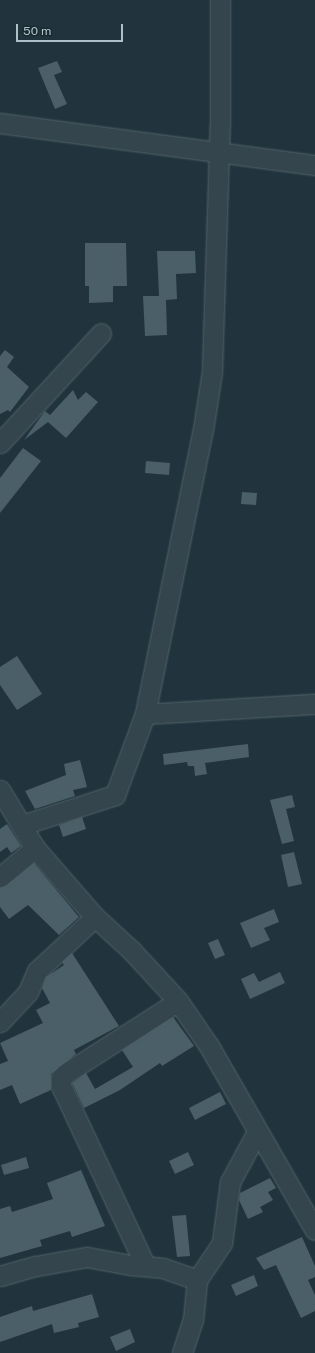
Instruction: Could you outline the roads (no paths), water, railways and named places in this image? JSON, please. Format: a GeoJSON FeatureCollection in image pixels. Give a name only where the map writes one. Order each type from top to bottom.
{"type":"FeatureCollection","features":[{"type":"Feature","properties":{"kind":"street"},"geometry":{"type":"LineString","coordinates":[[22,825],[115,795],[145,714],[204,430],[212,371],[219,153],[220,0]]}},
{"type":"Feature","properties":{"kind":"street"},"geometry":{"type":"LineString","coordinates":[[0,123],[219,153],[315,164]]}},
{"type":"Feature","properties":{"kind":"street"},"geometry":{"type":"LineString","coordinates":[[0,442],[101,333]]}},
{"type":"Feature","properties":{"kind":"street"},"geometry":{"type":"LineString","coordinates":[[145,714],[315,704]]}},
{"type":"Feature","properties":{"kind":"street"},"geometry":{"type":"LineString","coordinates":[[0,790],[35,848],[95,917],[132,952],[178,1001],[209,1046],[257,1132],[315,1230]]}},
{"type":"Feature","properties":{"kind":"street"},"geometry":{"type":"LineString","coordinates":[[0,877],[35,848]]}},
{"type":"Feature","properties":{"kind":"street"},"geometry":{"type":"LineString","coordinates":[[0,1022],[28,992],[37,971],[95,917]]}},
{"type":"Feature","properties":{"kind":"street"},"geometry":{"type":"LineString","coordinates":[[145,1265],[61,1086],[61,1078],[66,1073],[178,1001]]}},
{"type":"Feature","properties":{"kind":"street"},"geometry":{"type":"LineString","coordinates":[[182,1353],[193,1320],[197,1280],[222,1243],[230,1182],[257,1132]]}},
{"type":"Feature","properties":{"kind":"street"},"geometry":{"type":"LineString","coordinates":[[0,1276],[43,1264],[87,1257],[130,1265],[145,1265],[163,1268],[197,1280]]}}]}
